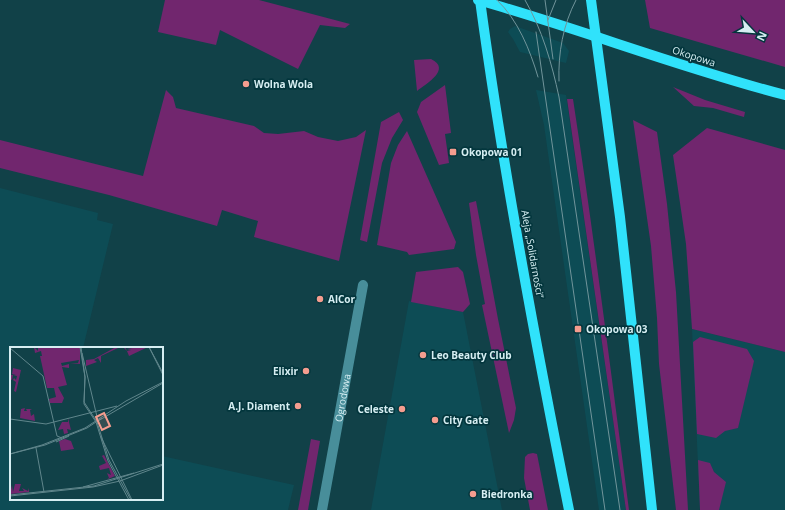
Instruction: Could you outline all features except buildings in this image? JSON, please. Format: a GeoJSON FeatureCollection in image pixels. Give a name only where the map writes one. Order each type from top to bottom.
{"type":"FeatureCollection","features":[{"type":"Feature","properties":{"kind":"main road","name":"Okopowa"},"geometry":{"type":"LineString","coordinates":[[480,0],[730,80],[785,95]]}},
{"type":"Feature","properties":{"kind":"main road","name":"Aleja „Solidarności”"},"geometry":{"type":"LineString","coordinates":[[480,0],[539,360],[569,510]]}},
{"type":"Feature","properties":{"kind":"main road"},"geometry":{"type":"LineString","coordinates":[[591,0],[620,217],[652,510]]}},
{"type":"Feature","properties":{"kind":"street","name":"Ogrodowa"},"geometry":{"type":"LineString","coordinates":[[322,510],[363,285]]}},
{"type":"Feature","properties":{"kind":"shaded area"},"geometry":{"type":"Polygon","coordinates":[[[165,0],[259,0],[350,24],[345,28],[320,25],[298,69],[220,30],[216,45],[158,32],[165,0]]]}},
{"type":"Feature","properties":{"kind":"shaded area"},"geometry":{"type":"Polygon","coordinates":[[[645,0],[785,0],[785,67],[650,28],[645,0]]]}},
{"type":"Feature","properties":{"kind":"shaded area"},"geometry":{"type":"Polygon","coordinates":[[[515,26],[563,43],[569,51],[566,63],[520,52],[508,32],[515,26]]]}},
{"type":"Feature","properties":{"kind":"shaded area"},"geometry":{"type":"Polygon","coordinates":[[[431,59],[437,63],[439,67],[438,72],[431,80],[417,91],[414,60],[431,59]]]}},
{"type":"Feature","properties":{"kind":"shaded area"},"geometry":{"type":"Polygon","coordinates":[[[445,85],[451,133],[445,134],[449,163],[439,165],[417,112],[421,102],[445,85]]]}},
{"type":"Feature","properties":{"kind":"shaded area"},"geometry":{"type":"Polygon","coordinates":[[[673,87],[705,100],[745,112],[744,117],[713,108],[694,106],[673,87]]]}},
{"type":"Feature","properties":{"kind":"shaded area"},"geometry":{"type":"Polygon","coordinates":[[[166,90],[173,97],[176,108],[254,126],[264,133],[278,134],[304,131],[318,137],[338,141],[356,137],[366,130],[339,261],[254,237],[258,221],[222,210],[217,226],[109,195],[0,168],[0,140],[143,176],[166,90]]]}},
{"type":"Feature","properties":{"kind":"shaded area"},"geometry":{"type":"Polygon","coordinates":[[[536,90],[566,95],[626,510],[599,510],[544,125],[536,90]]]}},
{"type":"Feature","properties":{"kind":"shaded area"},"geometry":{"type":"Polygon","coordinates":[[[567,99],[573,99],[629,510],[626,510],[567,99]]]}},
{"type":"Feature","properties":{"kind":"shaded area"},"geometry":{"type":"Polygon","coordinates":[[[399,112],[403,120],[392,138],[382,163],[367,242],[360,240],[381,122],[399,112]]]}},
{"type":"Feature","properties":{"kind":"shaded area"},"geometry":{"type":"Polygon","coordinates":[[[633,120],[657,132],[667,204],[676,292],[688,510],[676,510],[659,364],[651,246],[633,120]]]}},
{"type":"Feature","properties":{"kind":"shaded area"},"geometry":{"type":"Polygon","coordinates":[[[707,128],[785,150],[785,352],[692,329],[686,244],[673,155],[707,128]]]}},
{"type":"Feature","properties":{"kind":"shaded area"},"geometry":{"type":"Polygon","coordinates":[[[407,131],[456,242],[454,249],[409,255],[407,252],[377,245],[391,163],[398,145],[407,131]]]}},
{"type":"Feature","properties":{"kind":"shaded area"},"geometry":{"type":"Polygon","coordinates":[[[0,188],[98,213],[97,220],[113,224],[83,347],[10,347],[10,500],[163,500],[163,456],[294,485],[288,510],[0,510],[0,188]]]}},
{"type":"Feature","properties":{"kind":"shaded area"},"geometry":{"type":"Polygon","coordinates":[[[476,201],[516,408],[514,420],[509,433],[482,305],[485,304],[476,255],[469,203],[476,201]]]}},
{"type":"Feature","properties":{"kind":"shaded area"},"geometry":{"type":"Polygon","coordinates":[[[458,267],[463,272],[470,304],[463,312],[411,302],[416,272],[458,267]]]}},
{"type":"Feature","properties":{"kind":"shaded area","name":"City Gate"},"geometry":{"type":"Polygon","coordinates":[[[409,301],[463,312],[502,510],[371,510],[409,301]]]}},
{"type":"Feature","properties":{"kind":"shaded area"},"geometry":{"type":"Polygon","coordinates":[[[692,329],[785,352],[785,510],[700,510],[692,329]]]}},
{"type":"Feature","properties":{"kind":"shaded area"},"geometry":{"type":"Polygon","coordinates":[[[700,337],[747,349],[754,361],[738,428],[725,431],[716,438],[697,434],[693,342],[700,337]]]}},
{"type":"Feature","properties":{"kind":"shaded area"},"geometry":{"type":"Polygon","coordinates":[[[311,439],[320,441],[308,510],[298,510],[311,439]]]}},
{"type":"Feature","properties":{"kind":"shaded area"},"geometry":{"type":"Polygon","coordinates":[[[528,454],[537,454],[548,510],[530,510],[524,478],[525,457],[528,454]]]}},
{"type":"Feature","properties":{"kind":"shaded area"},"geometry":{"type":"Polygon","coordinates":[[[698,460],[710,463],[714,472],[726,482],[719,510],[700,510],[698,460]]]}},
{"type":"Feature","properties":{"kind":"tram line"},"geometry":{"type":"LineString","coordinates":[[497,0],[517,26],[531,56],[538,77]]}},
{"type":"Feature","properties":{"kind":"tram line"},"geometry":{"type":"LineString","coordinates":[[525,0],[546,47],[559,97],[620,510]]}},
{"type":"Feature","properties":{"kind":"tram line"},"geometry":{"type":"LineString","coordinates":[[545,0],[553,59]]}},
{"type":"Feature","properties":{"kind":"tram line"},"geometry":{"type":"LineString","coordinates":[[548,20],[556,0]]}},
{"type":"Feature","properties":{"kind":"tram line"},"geometry":{"type":"LineString","coordinates":[[559,81],[559,60],[562,39],[571,10],[576,0]]}},
{"type":"Feature","properties":{"kind":"tram line"},"geometry":{"type":"LineString","coordinates":[[536,32],[605,510]]}},
{"type":"Feature","properties":{"kind":"place","name":"Wolna Wola"},"geometry":{"type":"Point","coordinates":[246,84]}},
{"type":"Feature","properties":{"kind":"place","name":"Okopowa 01"},"geometry":{"type":"Point","coordinates":[453,152]}},
{"type":"Feature","properties":{"kind":"place","name":"AlCor"},"geometry":{"type":"Point","coordinates":[320,299]}},
{"type":"Feature","properties":{"kind":"place","name":"Okopowa 03"},"geometry":{"type":"Point","coordinates":[578,329]}},
{"type":"Feature","properties":{"kind":"place","name":"Leo Beauty Club"},"geometry":{"type":"Point","coordinates":[423,355]}},
{"type":"Feature","properties":{"kind":"place","name":"Elixir"},"geometry":{"type":"Point","coordinates":[306,371]}},
{"type":"Feature","properties":{"kind":"place","name":"A.J. Diament"},"geometry":{"type":"Point","coordinates":[298,406]}},
{"type":"Feature","properties":{"kind":"place","name":"Celeste"},"geometry":{"type":"Point","coordinates":[402,409]}},
{"type":"Feature","properties":{"kind":"place","name":"City Gate"},"geometry":{"type":"Point","coordinates":[435,420]}},
{"type":"Feature","properties":{"kind":"place","name":"Biedronka"},"geometry":{"type":"Point","coordinates":[473,494]}}]}
